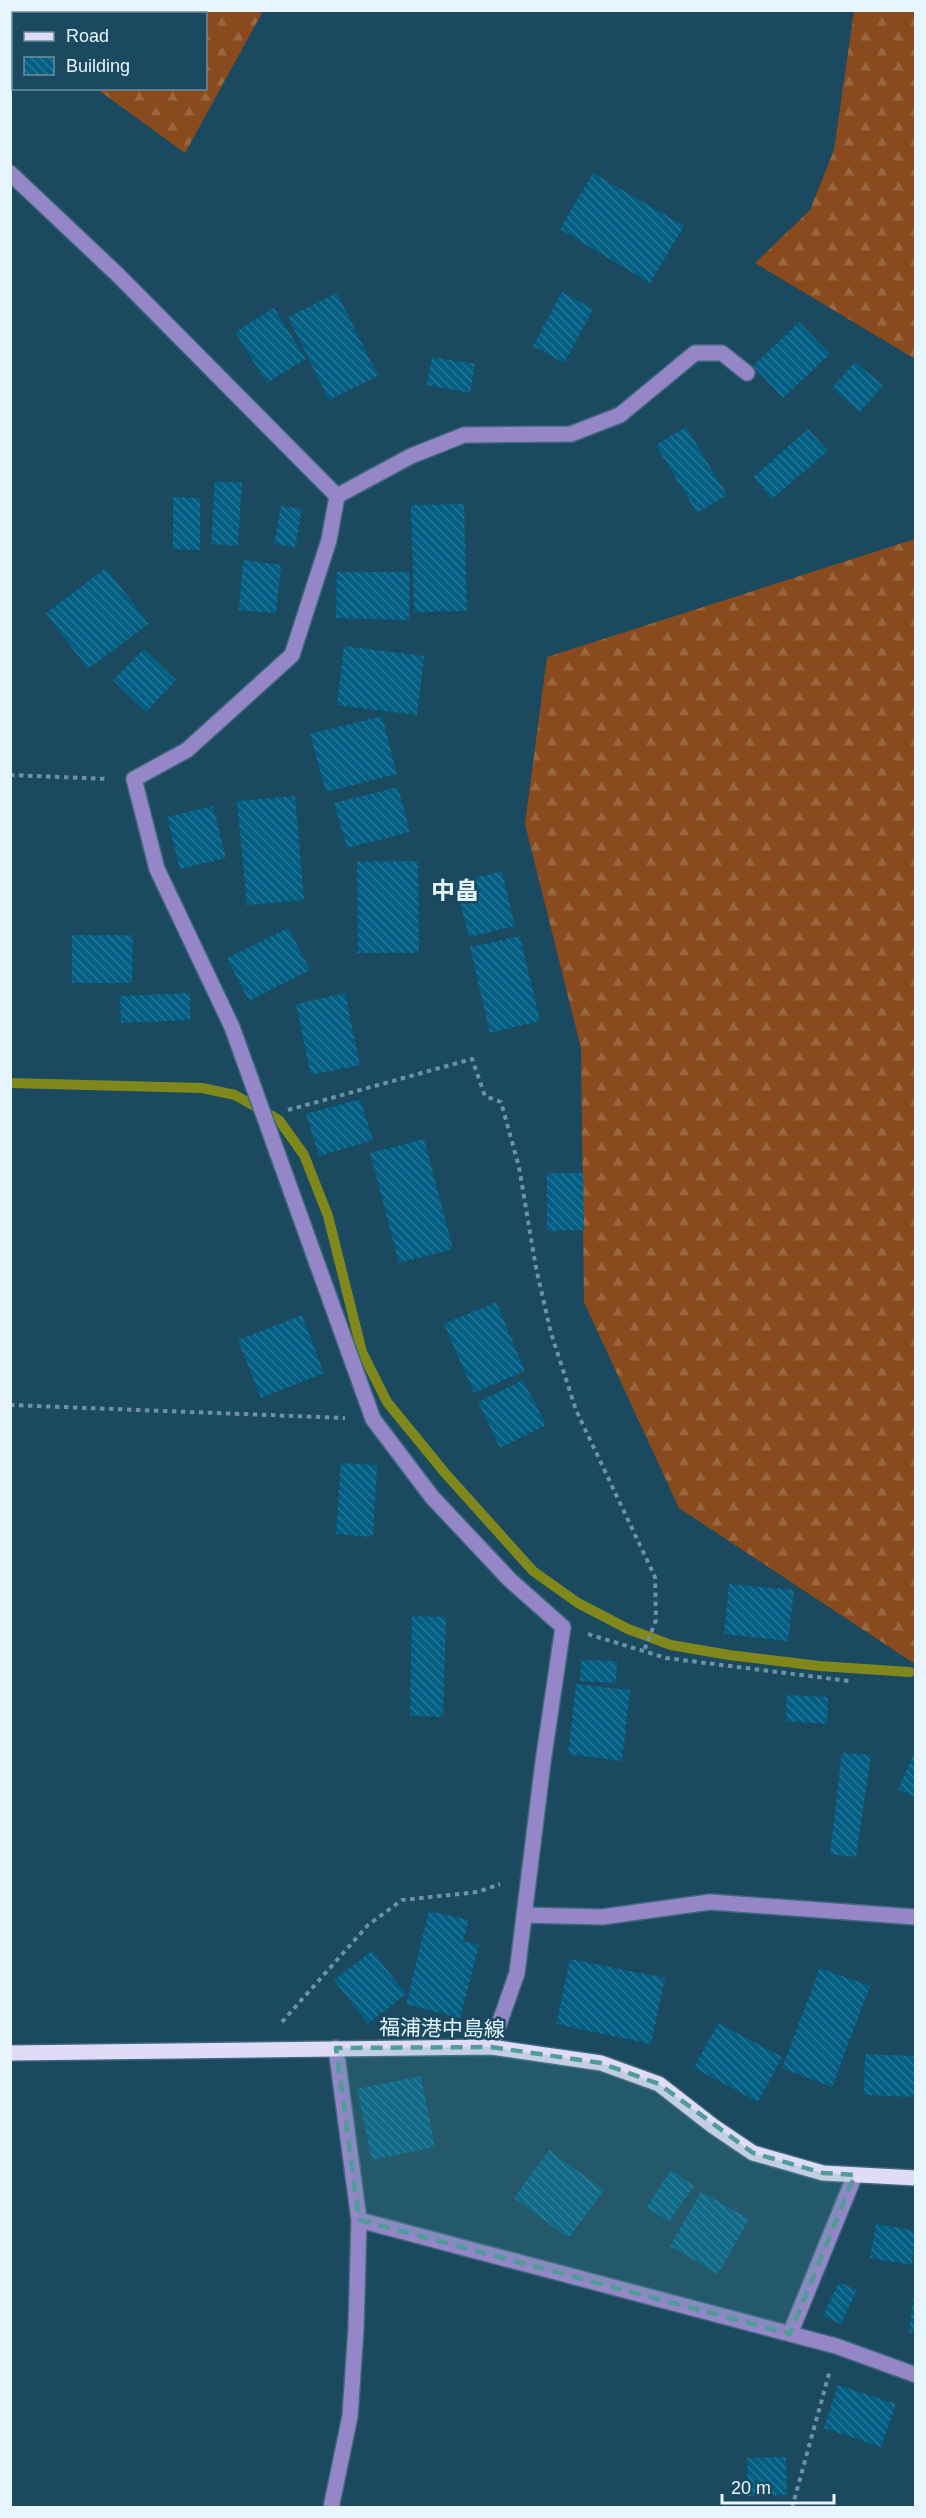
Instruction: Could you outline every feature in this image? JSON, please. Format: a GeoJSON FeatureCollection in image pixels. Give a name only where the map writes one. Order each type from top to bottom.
{"type":"FeatureCollection","features":[{"type":"Feature","properties":{"kind":"main road","name":"福浦港中島線"},"geometry":{"type":"LineString","coordinates":[[10,2053],[491,2047],[601,2063],[659,2084],[713,2126],[753,2153],[823,2173],[915,2178]]}},
{"type":"Feature","properties":{"kind":"street"},"geometry":{"type":"LineString","coordinates":[[10,173],[118,275],[337,496]]}},
{"type":"Feature","properties":{"kind":"street"},"geometry":{"type":"LineString","coordinates":[[337,496],[411,456],[464,435],[572,434],[620,415],[695,353],[722,353],[747,373]]}},
{"type":"Feature","properties":{"kind":"street"},"geometry":{"type":"LineString","coordinates":[[337,496],[330,540],[292,655],[187,750],[134,779],[157,869],[232,1028],[373,1419],[432,1497],[510,1580],[563,1627],[517,1972],[491,2047]]}},
{"type":"Feature","properties":{"kind":"street"},"geometry":{"type":"LineString","coordinates":[[524,1915],[602,1917],[710,1902],[915,1917]]}},
{"type":"Feature","properties":{"kind":"street"},"geometry":{"type":"LineString","coordinates":[[333,2503],[350,2416],[356,2328],[359,2220],[336,2048]]}},
{"type":"Feature","properties":{"kind":"street"},"geometry":{"type":"LineString","coordinates":[[790,2334],[855,2175]]}},
{"type":"Feature","properties":{"kind":"street"},"geometry":{"type":"LineString","coordinates":[[359,2220],[836,2346],[915,2375]]}},
{"type":"Feature","properties":{"kind":"path"},"geometry":{"type":"LineString","coordinates":[[10,775],[134,779]]}},
{"type":"Feature","properties":{"kind":"path"},"geometry":{"type":"LineString","coordinates":[[264,1116],[472,1059],[485,1096],[501,1102],[519,1167],[551,1333],[576,1410],[655,1577],[656,1620],[644,1651]]}},
{"type":"Feature","properties":{"kind":"path"},"geometry":{"type":"LineString","coordinates":[[10,1405],[373,1419]]}},
{"type":"Feature","properties":{"kind":"path"},"geometry":{"type":"LineString","coordinates":[[563,1627],[666,1658],[849,1681]]}},
{"type":"Feature","properties":{"kind":"path"},"geometry":{"type":"LineString","coordinates":[[259,2049],[368,1925],[402,1900],[478,1892],[529,1874]]}},
{"type":"Feature","properties":{"kind":"path"},"geometry":{"type":"LineString","coordinates":[[792,2508],[836,2346]]}},
{"type":"Feature","properties":{"kind":"highlighted area"},"geometry":{"type":"Polygon","coordinates":[[[491,2047],[601,2063],[659,2084],[753,2153],[823,2173],[855,2175],[790,2334],[359,2220],[336,2048],[491,2047]]]}},
{"type":"Feature","properties":{"kind":"green space"},"geometry":{"type":"Polygon","coordinates":[[[11,10],[263,10],[185,153],[98,90],[207,90],[207,12],[12,12],[11,26],[11,10]]]}},
{"type":"Feature","properties":{"kind":"green space"},"geometry":{"type":"Polygon","coordinates":[[[854,11],[915,11],[915,359],[755,263],[810,210],[834,150],[854,11]]]}},
{"type":"Feature","properties":{"kind":"green space"},"geometry":{"type":"Polygon","coordinates":[[[915,539],[915,1664],[679,1508],[584,1302],[581,1048],[525,824],[547,657],[915,539]]]}},
{"type":"Feature","properties":{"kind":"building"},"geometry":{"type":"Polygon","coordinates":[[[593,173],[684,226],[650,283],[560,229],[593,173]]]}},
{"type":"Feature","properties":{"kind":"building"},"geometry":{"type":"Polygon","coordinates":[[[562,292],[593,309],[564,363],[533,346],[562,292]]]}},
{"type":"Feature","properties":{"kind":"building"},"geometry":{"type":"Polygon","coordinates":[[[337,293],[378,376],[329,400],[288,317],[337,293]]]}},
{"type":"Feature","properties":{"kind":"building"},"geometry":{"type":"Polygon","coordinates":[[[274,308],[306,359],[267,383],[235,332],[274,308]]]}},
{"type":"Feature","properties":{"kind":"building"},"geometry":{"type":"Polygon","coordinates":[[[799,322],[830,354],[783,398],[753,366],[799,322]]]}},
{"type":"Feature","properties":{"kind":"building"},"geometry":{"type":"Polygon","coordinates":[[[432,357],[475,364],[470,393],[427,385],[432,357]]]}},
{"type":"Feature","properties":{"kind":"building"},"geometry":{"type":"Polygon","coordinates":[[[855,362],[883,385],[860,412],[832,388],[855,362]]]}},
{"type":"Feature","properties":{"kind":"building"},"geometry":{"type":"Polygon","coordinates":[[[686,427],[727,495],[697,513],[656,445],[686,427]]]}},
{"type":"Feature","properties":{"kind":"building"},"geometry":{"type":"Polygon","coordinates":[[[808,429],[828,451],[772,499],[753,477],[808,429]]]}},
{"type":"Feature","properties":{"kind":"building"},"geometry":{"type":"Polygon","coordinates":[[[215,481],[242,483],[238,546],[211,544],[215,481]]]}},
{"type":"Feature","properties":{"kind":"building"},"geometry":{"type":"Polygon","coordinates":[[[173,497],[200,498],[200,550],[173,549],[173,497]]]}},
{"type":"Feature","properties":{"kind":"building"},"geometry":{"type":"Polygon","coordinates":[[[464,504],[467,611],[414,612],[411,505],[464,504]]]}},
{"type":"Feature","properties":{"kind":"building"},"geometry":{"type":"Polygon","coordinates":[[[281,506],[302,509],[295,547],[274,544],[281,506]]]}},
{"type":"Feature","properties":{"kind":"building"},"geometry":{"type":"Polygon","coordinates":[[[243,560],[281,565],[276,613],[239,610],[243,560]]]}},
{"type":"Feature","properties":{"kind":"building"},"geometry":{"type":"Polygon","coordinates":[[[106,568],[149,624],[88,669],[46,613],[106,568]]]}},
{"type":"Feature","properties":{"kind":"building"},"geometry":{"type":"Polygon","coordinates":[[[337,572],[410,572],[409,620],[336,618],[337,572]]]}},
{"type":"Feature","properties":{"kind":"building"},"geometry":{"type":"Polygon","coordinates":[[[344,646],[424,656],[417,715],[337,705],[344,646]]]}},
{"type":"Feature","properties":{"kind":"building"},"geometry":{"type":"Polygon","coordinates":[[[144,649],[176,680],[146,712],[113,680],[144,649]]]}},
{"type":"Feature","properties":{"kind":"building"},"geometry":{"type":"Polygon","coordinates":[[[382,716],[397,774],[326,792],[310,734],[382,716]]]}},
{"type":"Feature","properties":{"kind":"building"},"geometry":{"type":"Polygon","coordinates":[[[398,787],[410,832],[347,848],[334,803],[398,787]]]}},
{"type":"Feature","properties":{"kind":"building"},"geometry":{"type":"Polygon","coordinates":[[[295,796],[304,900],[247,905],[237,801],[295,796]]]}},
{"type":"Feature","properties":{"kind":"building"},"geometry":{"type":"Polygon","coordinates":[[[213,806],[226,858],[180,869],[167,817],[213,806]]]}},
{"type":"Feature","properties":{"kind":"building"},"geometry":{"type":"Polygon","coordinates":[[[418,861],[419,953],[358,953],[357,862],[418,861]]]}},
{"type":"Feature","properties":{"kind":"building"},"geometry":{"type":"Polygon","coordinates":[[[502,871],[515,926],[469,937],[455,883],[502,871]]]}},
{"type":"Feature","properties":{"kind":"building"},"geometry":{"type":"Polygon","coordinates":[[[288,928],[310,970],[249,1001],[227,958],[288,928]]]}},
{"type":"Feature","properties":{"kind":"building"},"geometry":{"type":"Polygon","coordinates":[[[72,935],[133,935],[132,983],[72,983],[72,935]]]}},
{"type":"Feature","properties":{"kind":"building"},"geometry":{"type":"Polygon","coordinates":[[[520,936],[540,1021],[490,1033],[470,947],[520,936]]]}},
{"type":"Feature","properties":{"kind":"building"},"geometry":{"type":"Polygon","coordinates":[[[190,993],[190,1020],[121,1023],[120,996],[190,993]]]}},
{"type":"Feature","properties":{"kind":"building"},"geometry":{"type":"Polygon","coordinates":[[[345,993],[360,1065],[311,1075],[296,1004],[345,993]]]}},
{"type":"Feature","properties":{"kind":"building"},"geometry":{"type":"Polygon","coordinates":[[[360,1099],[373,1140],[319,1156],[306,1114],[360,1099]]]}},
{"type":"Feature","properties":{"kind":"building"},"geometry":{"type":"Polygon","coordinates":[[[424,1139],[453,1249],[399,1263],[370,1153],[424,1139]]]}},
{"type":"Feature","properties":{"kind":"building"},"geometry":{"type":"Polygon","coordinates":[[[547,1173],[583,1173],[584,1230],[547,1231],[547,1173]]]}},
{"type":"Feature","properties":{"kind":"building"},"geometry":{"type":"Polygon","coordinates":[[[496,1302],[525,1371],[474,1393],[444,1324],[496,1302]]]}},
{"type":"Feature","properties":{"kind":"building"},"geometry":{"type":"Polygon","coordinates":[[[302,1315],[324,1373],[261,1398],[238,1340],[302,1315]]]}},
{"type":"Feature","properties":{"kind":"building"},"geometry":{"type":"Polygon","coordinates":[[[523,1380],[546,1425],[500,1448],[478,1402],[523,1380]]]}},
{"type":"Feature","properties":{"kind":"building"},"geometry":{"type":"Polygon","coordinates":[[[341,1463],[377,1465],[373,1537],[336,1534],[341,1463]]]}},
{"type":"Feature","properties":{"kind":"building"},"geometry":{"type":"Polygon","coordinates":[[[729,1584],[794,1590],[788,1641],[724,1634],[729,1584]]]}},
{"type":"Feature","properties":{"kind":"building"},"geometry":{"type":"Polygon","coordinates":[[[412,1616],[446,1617],[443,1717],[410,1716],[412,1616]]]}},
{"type":"Feature","properties":{"kind":"building"},"geometry":{"type":"Polygon","coordinates":[[[581,1660],[617,1661],[616,1683],[580,1681],[581,1660]]]}},
{"type":"Feature","properties":{"kind":"building"},"geometry":{"type":"Polygon","coordinates":[[[576,1684],[630,1690],[622,1761],[568,1754],[576,1684]]]}},
{"type":"Feature","properties":{"kind":"building"},"geometry":{"type":"Polygon","coordinates":[[[787,1695],[828,1697],[827,1724],[786,1721],[787,1695]]]}},
{"type":"Feature","properties":{"kind":"building"},"geometry":{"type":"Polygon","coordinates":[[[916,1749],[916,1797],[898,1790],[916,1749]]]}},
{"type":"Feature","properties":{"kind":"building"},"geometry":{"type":"Polygon","coordinates":[[[842,1753],[871,1755],[856,1857],[830,1854],[842,1753]]]}},
{"type":"Feature","properties":{"kind":"building"},"geometry":{"type":"Polygon","coordinates":[[[429,1911],[469,1920],[463,1941],[479,1945],[460,2018],[406,2004],[429,1911]]]}},
{"type":"Feature","properties":{"kind":"building"},"geometry":{"type":"Polygon","coordinates":[[[372,1951],[406,1994],[368,2024],[334,1980],[372,1951]]]}},
{"type":"Feature","properties":{"kind":"building"},"geometry":{"type":"Polygon","coordinates":[[[570,1959],[665,1978],[651,2044],[556,2024],[570,1959]]]}},
{"type":"Feature","properties":{"kind":"building"},"geometry":{"type":"Polygon","coordinates":[[[820,1968],[870,1986],[832,2087],[782,2068],[820,1968]]]}},
{"type":"Feature","properties":{"kind":"building"},"geometry":{"type":"Polygon","coordinates":[[[718,2023],[782,2057],[758,2102],[694,2068],[718,2023]]]}},
{"type":"Feature","properties":{"kind":"building"},"geometry":{"type":"Polygon","coordinates":[[[865,2054],[916,2056],[916,2097],[864,2095],[865,2054]]]}},
{"type":"Feature","properties":{"kind":"building"},"geometry":{"type":"Polygon","coordinates":[[[421,2076],[435,2147],[372,2160],[357,2089],[421,2076]]]}},
{"type":"Feature","properties":{"kind":"building"},"geometry":{"type":"Polygon","coordinates":[[[549,2150],[604,2190],[569,2238],[514,2198],[549,2150]]]}},
{"type":"Feature","properties":{"kind":"building"},"geometry":{"type":"Polygon","coordinates":[[[671,2170],[694,2186],[669,2222],[647,2207],[671,2170]]]}},
{"type":"Feature","properties":{"kind":"building"},"geometry":{"type":"Polygon","coordinates":[[[701,2192],[749,2219],[718,2274],[670,2246],[701,2192]]]}},
{"type":"Feature","properties":{"kind":"building"},"geometry":{"type":"Polygon","coordinates":[[[876,2224],[916,2231],[912,2265],[870,2258],[876,2224]]]}},
{"type":"Feature","properties":{"kind":"building"},"geometry":{"type":"Polygon","coordinates":[[[839,2282],[857,2290],[841,2324],[823,2316],[839,2282]]]}},
{"type":"Feature","properties":{"kind":"building"},"geometry":{"type":"Polygon","coordinates":[[[914,2293],[916,2293],[916,2333],[909,2332],[914,2293]]]}},
{"type":"Feature","properties":{"kind":"building"},"geometry":{"type":"Polygon","coordinates":[[[838,2385],[896,2404],[881,2447],[824,2428],[838,2385]]]}},
{"type":"Feature","properties":{"kind":"building"},"geometry":{"type":"Polygon","coordinates":[[[786,2457],[787,2495],[748,2496],[747,2458],[786,2457]]]}},
{"type":"Feature","properties":{"kind":"waterway"},"geometry":{"type":"LineString","coordinates":[[10,1083],[202,1088],[235,1095],[279,1120],[304,1155],[328,1216],[362,1352],[387,1402],[445,1473],[533,1571],[578,1603],[628,1629],[671,1645],[819,1666],[910,1672]]}},
{"type":"Feature","properties":{"kind":"district","name":"中畠"},"geometry":{"type":"Point","coordinates":[455,890]}}]}
